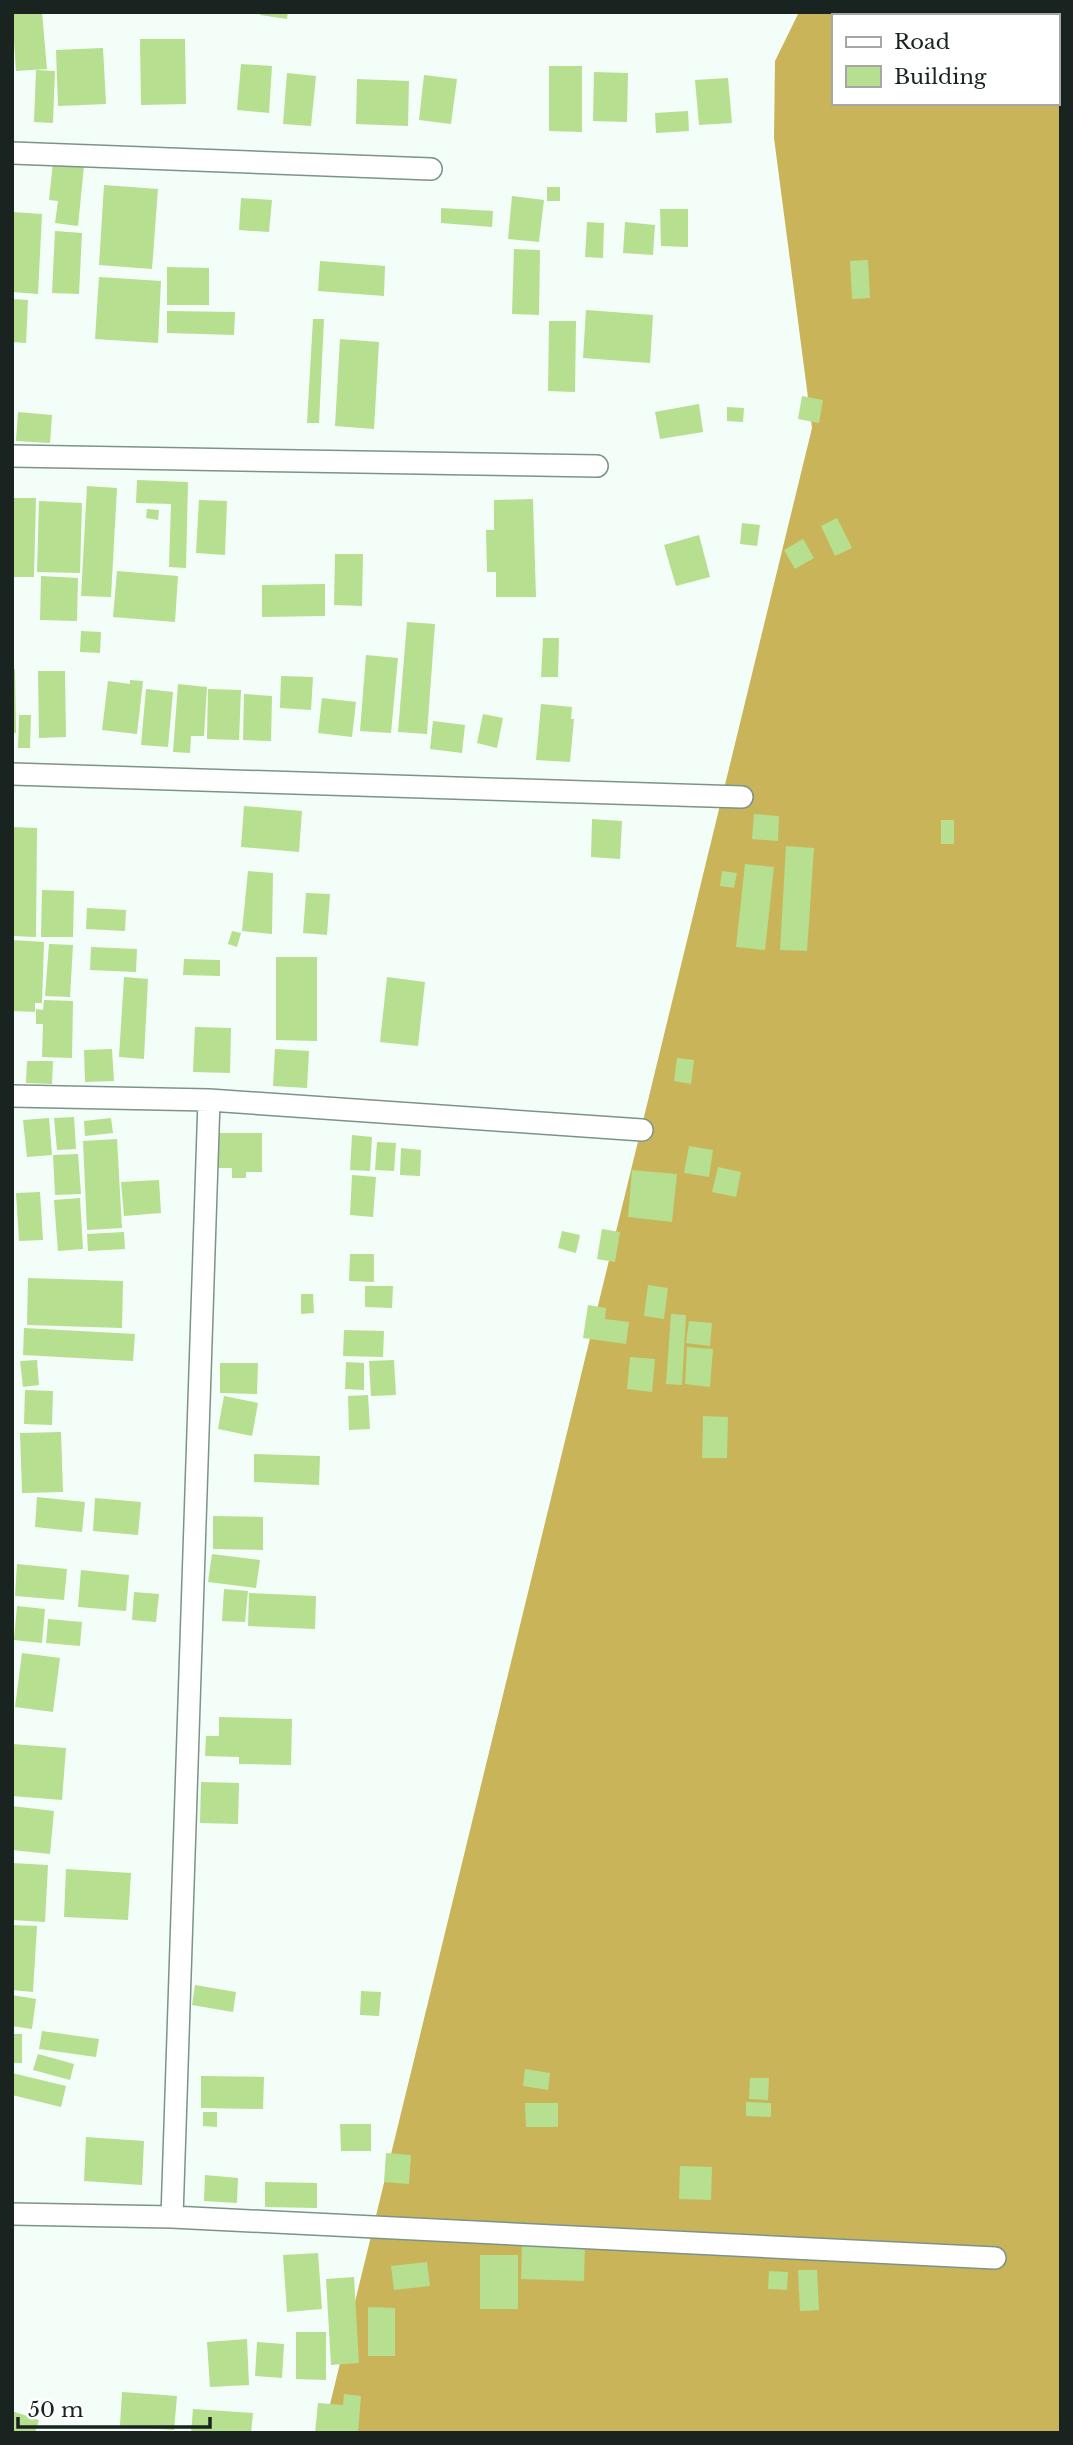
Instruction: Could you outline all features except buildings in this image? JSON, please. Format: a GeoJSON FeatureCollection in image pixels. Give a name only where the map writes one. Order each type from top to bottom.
{"type":"FeatureCollection","features":[{"type":"Feature","properties":{"kind":"street"},"geometry":{"type":"LineString","coordinates":[[12,153],[431,169]]}},
{"type":"Feature","properties":{"kind":"street"},"geometry":{"type":"LineString","coordinates":[[12,456],[597,466]]}},
{"type":"Feature","properties":{"kind":"street"},"geometry":{"type":"LineString","coordinates":[[12,774],[742,797]]}},
{"type":"Feature","properties":{"kind":"street"},"geometry":{"type":"LineString","coordinates":[[12,1096],[209,1100],[642,1130]]}},
{"type":"Feature","properties":{"kind":"street"},"geometry":{"type":"LineString","coordinates":[[172,2217],[209,1100]]}},
{"type":"Feature","properties":{"kind":"street"},"geometry":{"type":"LineString","coordinates":[[12,2214],[172,2217],[995,2258]]}},
{"type":"Feature","properties":{"kind":"shaded area"},"geometry":{"type":"Polygon","coordinates":[[[799,12],[1061,12],[1061,2433],[323,2433],[812,428],[774,138],[775,61],[799,12]]]}}]}
